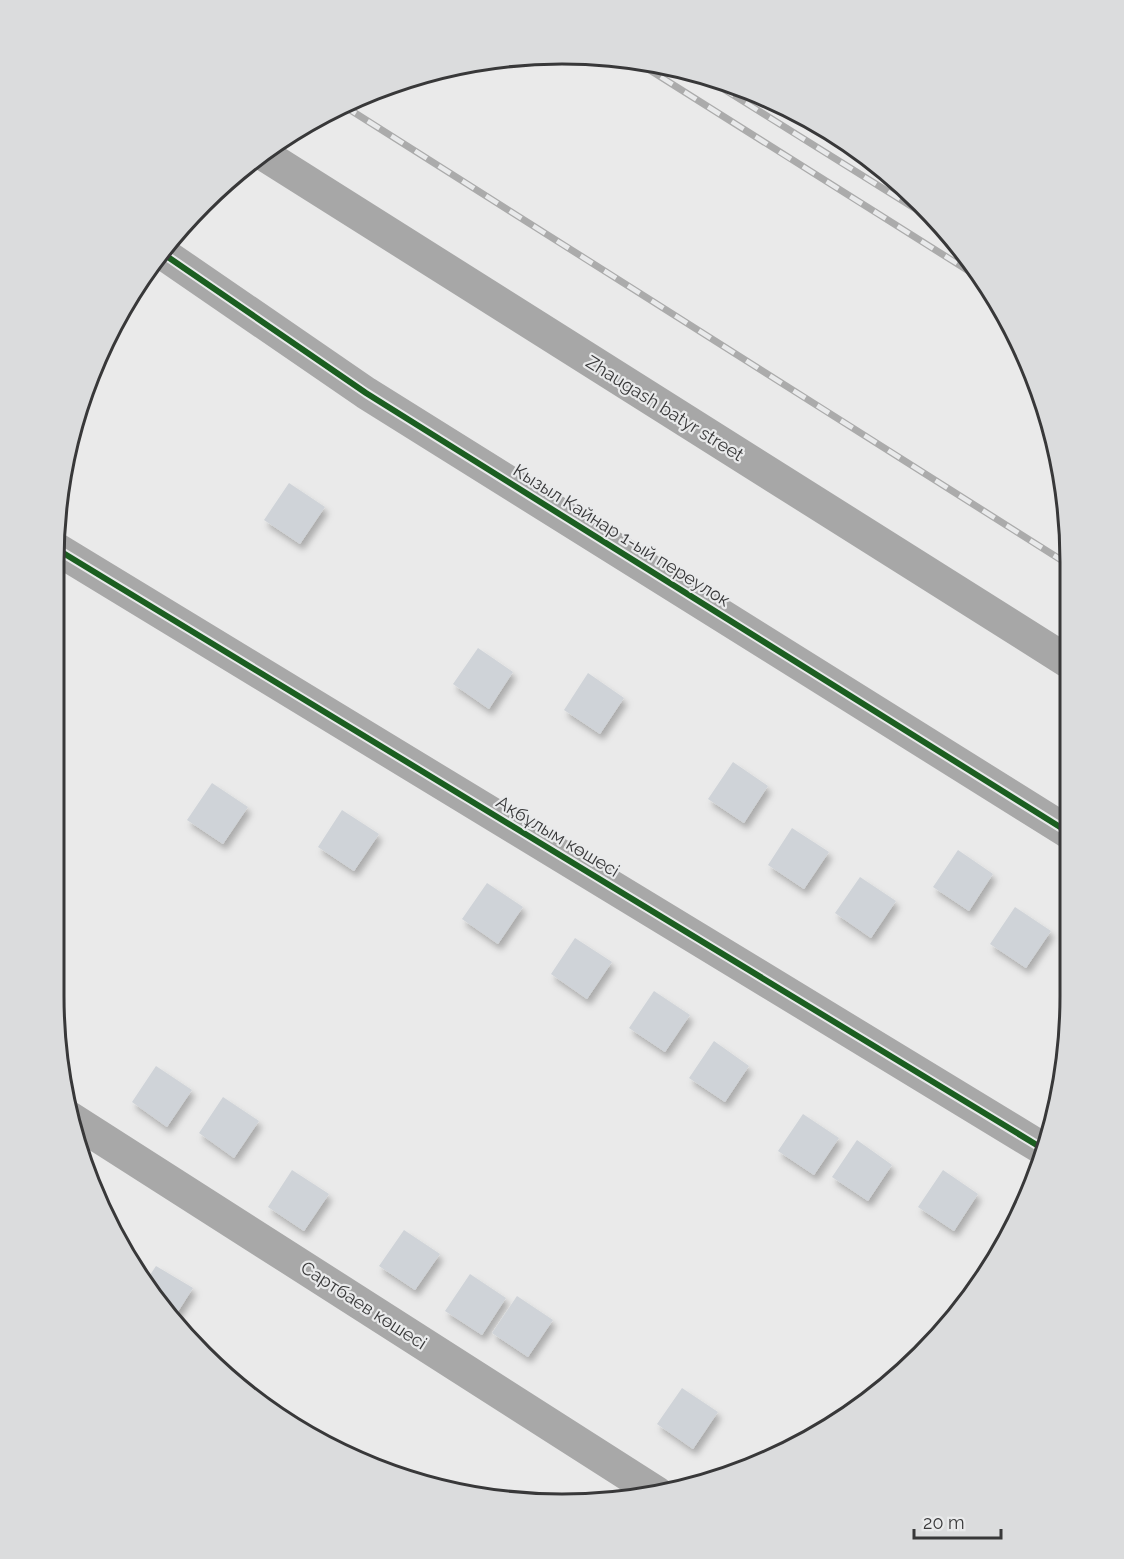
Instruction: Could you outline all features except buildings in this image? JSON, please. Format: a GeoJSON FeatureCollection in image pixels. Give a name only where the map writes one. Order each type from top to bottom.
{"type":"FeatureCollection","features":[{"type":"Feature","properties":{"kind":"main road","name":"Zhaugash batyr street"},"geometry":{"type":"LineString","coordinates":[[271,159],[1060,658]]}},
{"type":"Feature","properties":{"kind":"street","name":"Кызыл Кайнар 1-ый переулок"},"geometry":{"type":"LineString","coordinates":[[168,257],[366,393],[1060,827]]}},
{"type":"Feature","properties":{"kind":"street","name":"Ақбұлым көшесі"},"geometry":{"type":"LineString","coordinates":[[64,554],[1037,1145]]}},
{"type":"Feature","properties":{"kind":"street","name":"Сартбаев көшесі"},"geometry":{"type":"LineString","coordinates":[[81,1125],[647,1487]]}},
{"type":"Feature","properties":{"kind":"railway"},"geometry":{"type":"LineString","coordinates":[[655,73],[963,267]]}},
{"type":"Feature","properties":{"kind":"railway"},"geometry":{"type":"LineString","coordinates":[[734,95],[907,203]]}},
{"type":"Feature","properties":{"kind":"railway"},"geometry":{"type":"LineString","coordinates":[[352,111],[1060,559]]}},
{"type":"Feature","properties":{"kind":"cycle path"},"geometry":{"type":"LineString","coordinates":[[168,257],[366,393],[1060,827]]}},
{"type":"Feature","properties":{"kind":"cycle path"},"geometry":{"type":"LineString","coordinates":[[64,554],[1037,1145]]}}]}
